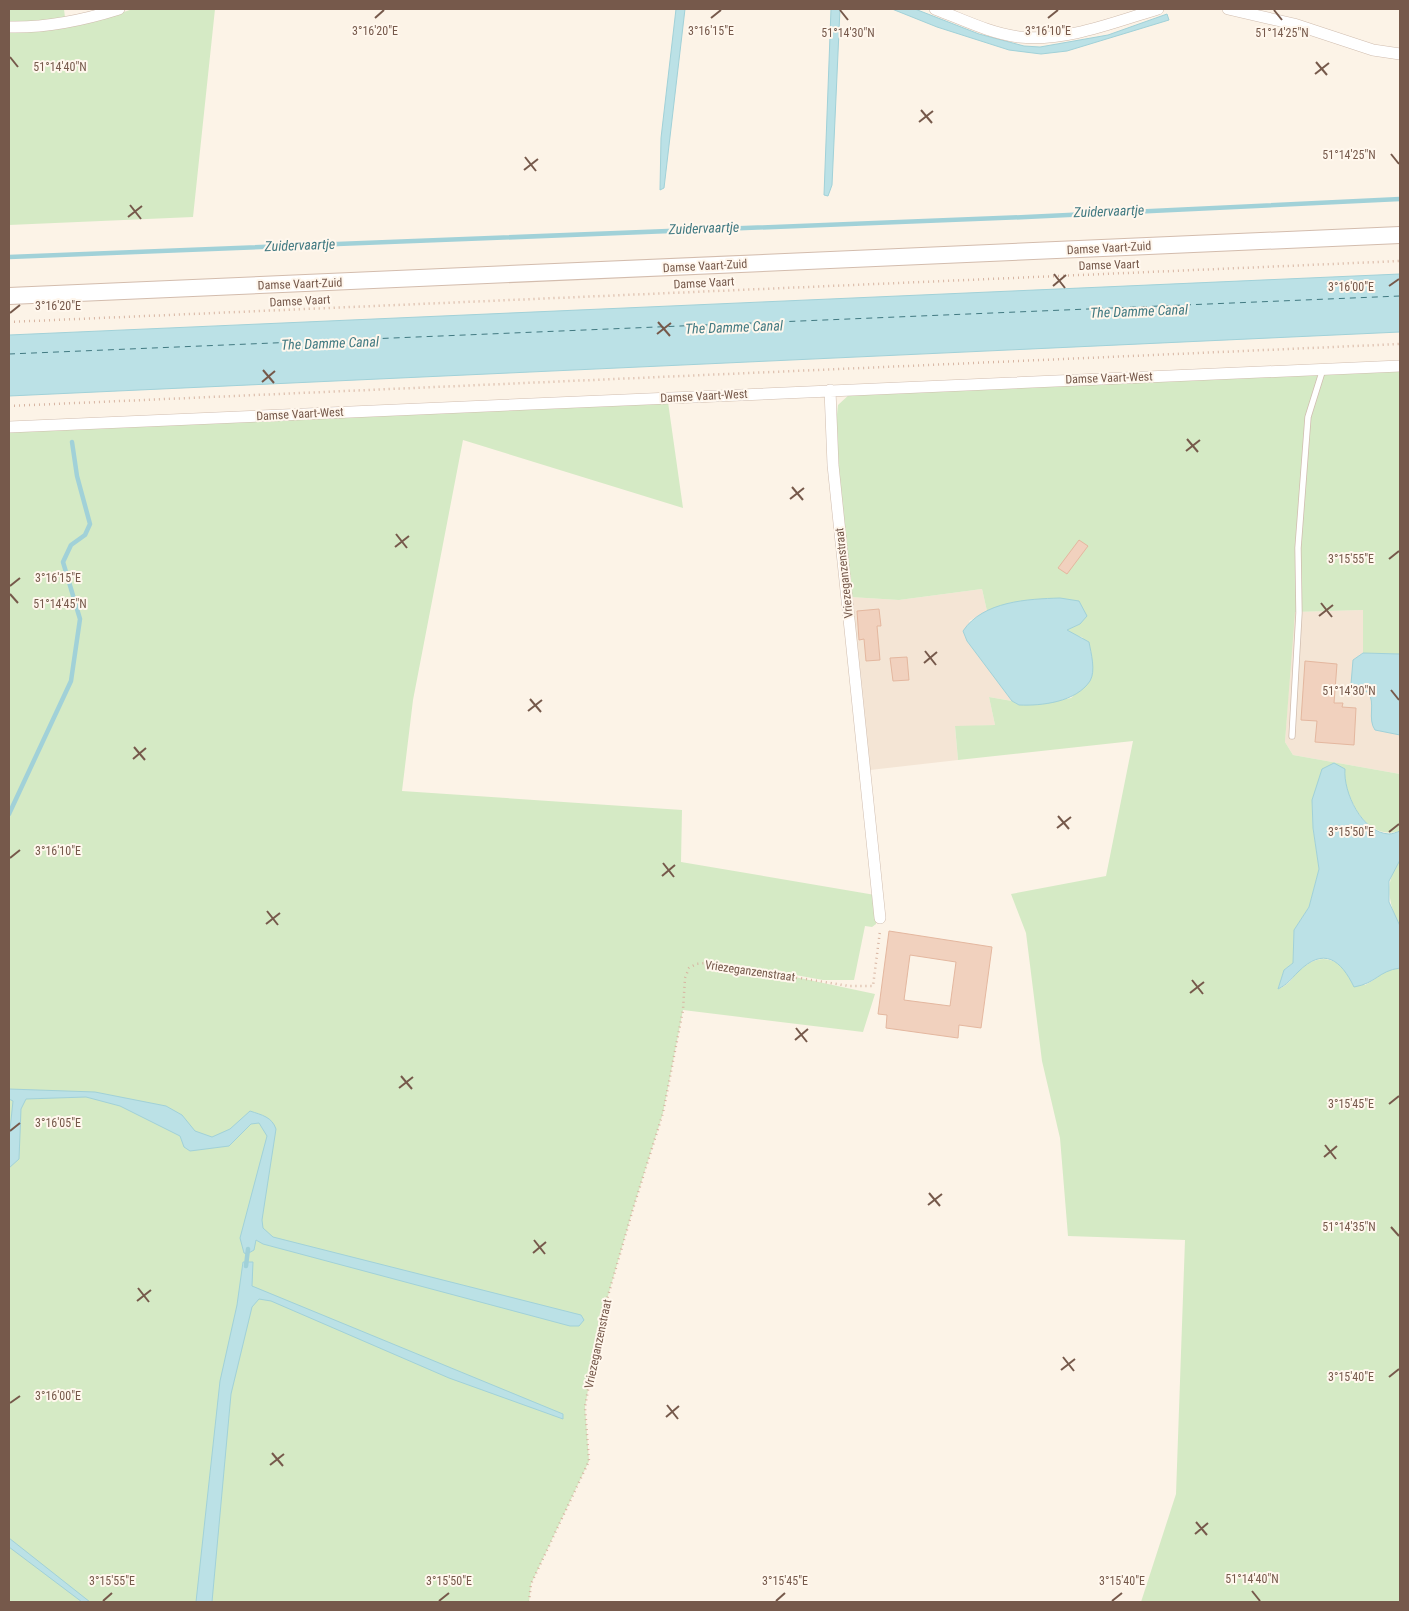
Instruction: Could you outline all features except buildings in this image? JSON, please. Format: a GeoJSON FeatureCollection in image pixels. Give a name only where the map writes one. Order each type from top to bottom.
{"type":"FeatureCollection","features":[{"type":"Feature","properties":{"kind":"street"},"geometry":{"type":"LineString","coordinates":[[9,27],[31,28],[95,17],[119,9]]}},
{"type":"Feature","properties":{"kind":"street"},"geometry":{"type":"LineString","coordinates":[[934,9],[992,31],[1020,37],[1060,35],[1088,30],[1158,9]]}},
{"type":"Feature","properties":{"kind":"street"},"geometry":{"type":"LineString","coordinates":[[1228,9],[1294,24],[1373,50],[1400,54]]}},
{"type":"Feature","properties":{"kind":"street","name":"Damse Vaart-Zuid"},"geometry":{"type":"LineString","coordinates":[[9,296],[1400,235]]}},
{"type":"Feature","properties":{"kind":"street","name":"Damse Vaart-West"},"geometry":{"type":"LineString","coordinates":[[9,427],[1400,366]]}},
{"type":"Feature","properties":{"kind":"street","name":"Vriezeganzenstraat"},"geometry":{"type":"LineString","coordinates":[[830,390],[833,465],[880,918]]}},
{"type":"Feature","properties":{"kind":"lane"},"geometry":{"type":"LineString","coordinates":[[1292,736],[1299,613],[1298,548],[1308,416],[1323,369]]}},
{"type":"Feature","properties":{"kind":"path","name":"Damse Vaart"},"geometry":{"type":"LineString","coordinates":[[9,322],[1400,261]]}},
{"type":"Feature","properties":{"kind":"path"},"geometry":{"type":"LineString","coordinates":[[9,406],[1400,344]]}},
{"type":"Feature","properties":{"kind":"path","name":"Vriezeganzenstraat"},"geometry":{"type":"LineString","coordinates":[[529,1602],[531,1584],[588,1461],[585,1407],[599,1326],[663,1113],[683,1010],[685,978],[689,968],[696,964],[706,963],[850,986],[873,986],[880,918]]}},
{"type":"Feature","properties":{"kind":"shaded area"},"geometry":{"type":"Polygon","coordinates":[[[982,589],[987,611],[969,621],[993,674],[1012,701],[989,697],[995,725],[955,727],[958,760],[870,770],[850,597],[899,600],[982,589]]]}},
{"type":"Feature","properties":{"kind":"shaded area"},"geometry":{"type":"Polygon","coordinates":[[[1363,610],[1363,653],[1359,655],[1358,691],[1368,692],[1372,698],[1375,730],[1400,735],[1400,774],[1293,755],[1285,742],[1294,612],[1363,610]]]}},
{"type":"Feature","properties":{"kind":"green space"},"geometry":{"type":"Polygon","coordinates":[[[9,9],[64,9],[66,26],[96,21],[133,9],[215,9],[193,217],[9,225],[9,9]]]}},
{"type":"Feature","properties":{"kind":"green space"},"geometry":{"type":"Polygon","coordinates":[[[1400,369],[1400,654],[1363,653],[1363,610],[1295,612],[1285,742],[1293,755],[1400,774],[1400,831],[1388,832],[1370,826],[1363,819],[1351,800],[1344,780],[1312,800],[1313,828],[1319,869],[1309,907],[1294,930],[1293,963],[1284,970],[1278,989],[1287,984],[1308,964],[1317,960],[1326,959],[1334,961],[1365,985],[1385,972],[1400,968],[1400,1602],[1141,1602],[1176,1494],[1185,1240],[1068,1236],[1060,1138],[1042,1061],[1026,933],[1011,894],[1106,876],[1133,741],[958,760],[955,726],[995,725],[989,697],[1012,701],[1019,705],[1071,698],[1090,680],[1091,652],[1082,637],[1074,636],[1067,630],[1080,624],[1012,602],[987,611],[982,589],[899,600],[850,597],[835,433],[838,405],[851,393],[1400,369]]]}},
{"type":"Feature","properties":{"kind":"green space"},"geometry":{"type":"Polygon","coordinates":[[[668,402],[683,508],[463,440],[413,700],[402,791],[682,810],[681,862],[875,895],[876,924],[872,927],[865,926],[854,980],[823,980],[724,962],[875,994],[863,1032],[683,1010],[663,1113],[599,1327],[585,1407],[589,1461],[531,1584],[529,1602],[9,1602],[9,428],[668,402]]]}},
{"type":"Feature","properties":{"kind":"green space"},"geometry":{"type":"Polygon","coordinates":[[[1400,860],[1400,926],[1391,901],[1390,884],[1395,868],[1400,860]]]}},
{"type":"Feature","properties":{"kind":"water"},"geometry":{"type":"Polygon","coordinates":[[[676,9],[685,9],[664,188],[660,190],[661,138],[676,9]]]}},
{"type":"Feature","properties":{"kind":"water"},"geometry":{"type":"Polygon","coordinates":[[[831,9],[840,9],[832,185],[828,196],[824,195],[831,9]]]}},
{"type":"Feature","properties":{"kind":"water"},"geometry":{"type":"Polygon","coordinates":[[[892,9],[915,9],[979,34],[1024,46],[1040,47],[1108,35],[1167,14],[1169,20],[1067,51],[1041,54],[1009,50],[937,27],[892,9]]]}},
{"type":"Feature","properties":{"kind":"water","name":"The Damme Canal"},"geometry":{"type":"Polygon","coordinates":[[[1400,274],[1400,332],[9,396],[9,335],[1400,274]]]}},
{"type":"Feature","properties":{"kind":"water"},"geometry":{"type":"Polygon","coordinates":[[[1060,598],[1079,601],[1087,616],[1080,624],[1067,630],[1089,642],[1092,677],[1084,688],[1067,698],[1038,705],[1019,705],[1012,701],[967,641],[963,631],[982,613],[994,608],[1034,599],[1060,598]]]}},
{"type":"Feature","properties":{"kind":"water"},"geometry":{"type":"Polygon","coordinates":[[[1363,653],[1400,654],[1400,735],[1375,730],[1368,692],[1353,690],[1351,684],[1353,660],[1363,653]]]}},
{"type":"Feature","properties":{"kind":"water"},"geometry":{"type":"Polygon","coordinates":[[[1334,763],[1345,769],[1347,789],[1351,799],[1356,810],[1370,827],[1379,832],[1389,834],[1400,831],[1400,860],[1389,881],[1389,902],[1400,926],[1400,968],[1387,972],[1368,983],[1354,987],[1337,964],[1324,958],[1307,964],[1287,984],[1278,989],[1284,970],[1293,963],[1294,930],[1309,907],[1319,869],[1313,828],[1312,800],[1322,769],[1334,763]]]}},
{"type":"Feature","properties":{"kind":"water"},"geometry":{"type":"Polygon","coordinates":[[[9,1089],[95,1092],[166,1106],[182,1115],[195,1131],[212,1137],[230,1129],[250,1111],[262,1115],[272,1122],[276,1129],[262,1220],[263,1228],[273,1237],[581,1315],[584,1320],[579,1326],[570,1326],[263,1244],[256,1240],[254,1250],[247,1254],[244,1253],[240,1238],[267,1136],[259,1123],[251,1124],[229,1146],[190,1151],[184,1147],[180,1136],[120,1106],[86,1097],[26,1099],[21,1109],[19,1159],[9,1168],[9,1139],[13,1101],[9,1099],[9,1089]]]}},
{"type":"Feature","properties":{"kind":"water"},"geometry":{"type":"Polygon","coordinates":[[[243,1262],[253,1262],[252,1286],[563,1414],[563,1419],[449,1378],[271,1301],[259,1299],[252,1307],[231,1394],[212,1602],[196,1602],[220,1381],[237,1305],[243,1262]]]}},
{"type":"Feature","properties":{"kind":"water"},"geometry":{"type":"Polygon","coordinates":[[[9,1538],[90,1602],[82,1602],[9,1547],[9,1538]]]}},
{"type":"Feature","properties":{"kind":"waterway","name":"Zuidervaartje"},"geometry":{"type":"LineString","coordinates":[[9,257],[1026,217],[1400,199]]}},
{"type":"Feature","properties":{"kind":"waterway"},"geometry":{"type":"LineString","coordinates":[[9,814],[71,681],[80,619],[63,562],[71,545],[85,535],[90,524],[77,476],[72,442]]}},
{"type":"Feature","properties":{"kind":"waterway"},"geometry":{"type":"LineString","coordinates":[[246,1266],[248,1249]]}},
{"type":"Feature","properties":{"kind":"ferry route"},"geometry":{"type":"LineString","coordinates":[[9,354],[1400,296]]}}]}
